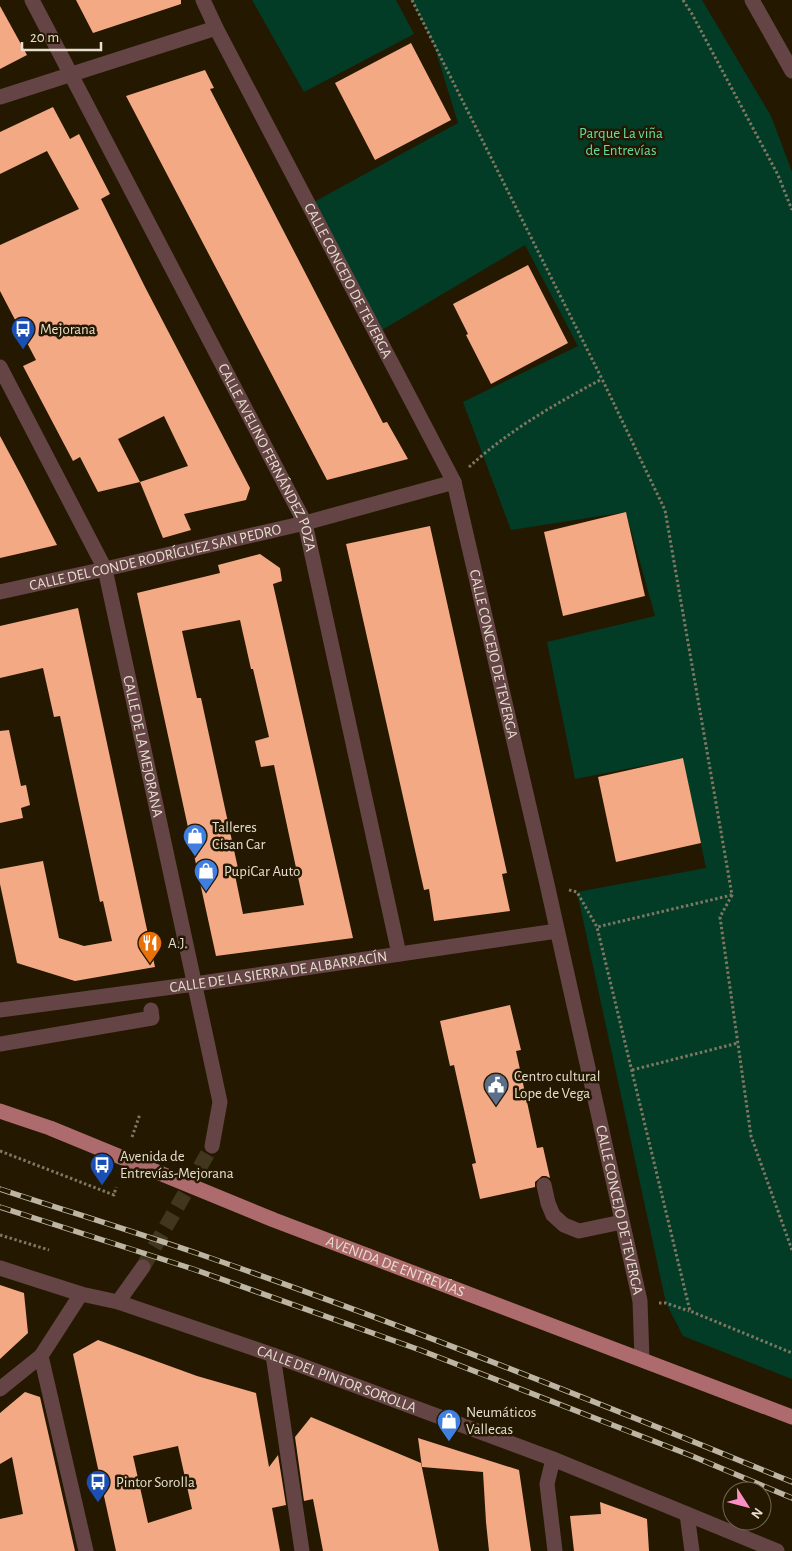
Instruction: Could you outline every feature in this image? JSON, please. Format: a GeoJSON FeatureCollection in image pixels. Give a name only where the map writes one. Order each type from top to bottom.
{"type":"FeatureCollection","features":[{"type":"Feature","properties":{"kind":"main road","name":"AVENIDA DE ENTREVÍAS"},"geometry":{"type":"LineString","coordinates":[[0,1111],[50,1128],[274,1220],[792,1417]]}},
{"type":"Feature","properties":{"kind":"street","name":"CALLE AVELINO FERNÁNDEZ POZA"},"geometry":{"type":"LineString","coordinates":[[32,0],[305,523],[399,954]]}},
{"type":"Feature","properties":{"kind":"street","name":"CALLE CONCEJO DE TEVERGA"},"geometry":{"type":"LineString","coordinates":[[203,0],[454,482],[547,884],[640,1301],[642,1359]]}},
{"type":"Feature","properties":{"kind":"street"},"geometry":{"type":"LineString","coordinates":[[752,0],[792,71]]}},
{"type":"Feature","properties":{"kind":"street"},"geometry":{"type":"LineString","coordinates":[[0,97],[216,28]]}},
{"type":"Feature","properties":{"kind":"street","name":"CALLE DE LA MEJORANA"},"geometry":{"type":"LineString","coordinates":[[0,367],[105,570],[220,1102],[212,1146]]}},
{"type":"Feature","properties":{"kind":"street","name":"CALLE DEL CONDE RODRÍGUEZ SAN PEDRO"},"geometry":{"type":"LineString","coordinates":[[0,592],[105,570],[305,523],[454,482]]}},
{"type":"Feature","properties":{"kind":"street","name":"CALLE DE LA SIERRA DE ALBARRACÍN"},"geometry":{"type":"LineString","coordinates":[[0,1010],[195,984],[557,931]]}},
{"type":"Feature","properties":{"kind":"street"},"geometry":{"type":"LineString","coordinates":[[0,1044],[152,1018],[151,1010]]}},
{"type":"Feature","properties":{"kind":"street"},"geometry":{"type":"LineString","coordinates":[[544,1185],[548,1203],[554,1215],[564,1225],[579,1231],[622,1222]]}},
{"type":"Feature","properties":{"kind":"street"},"geometry":{"type":"LineString","coordinates":[[118,1302],[143,1267]]}},
{"type":"Feature","properties":{"kind":"street","name":"CALLE DEL PINTOR SOROLLA"},"geometry":{"type":"LineString","coordinates":[[0,1268],[81,1294],[118,1302],[273,1355],[553,1459],[777,1551]]}},
{"type":"Feature","properties":{"kind":"street"},"geometry":{"type":"LineString","coordinates":[[0,1390],[41,1356],[81,1294]]}},
{"type":"Feature","properties":{"kind":"street"},"geometry":{"type":"LineString","coordinates":[[273,1355],[302,1551]]}},
{"type":"Feature","properties":{"kind":"street"},"geometry":{"type":"LineString","coordinates":[[41,1356],[86,1551]]}},
{"type":"Feature","properties":{"kind":"street"},"geometry":{"type":"LineString","coordinates":[[553,1459],[547,1484],[554,1551]]}},
{"type":"Feature","properties":{"kind":"street"},"geometry":{"type":"LineString","coordinates":[[687,1514],[692,1551]]}},
{"type":"Feature","properties":{"kind":"path"},"geometry":{"type":"LineString","coordinates":[[412,0],[602,379],[665,510],[732,895],[720,917],[752,1136],[792,1250]]}},
{"type":"Feature","properties":{"kind":"path"},"geometry":{"type":"LineString","coordinates":[[683,0],[778,175],[792,210]]}},
{"type":"Feature","properties":{"kind":"path"},"geometry":{"type":"LineString","coordinates":[[454,482],[484,453],[549,408],[602,379]]}},
{"type":"Feature","properties":{"kind":"path"},"geometry":{"type":"LineString","coordinates":[[547,884],[577,892],[597,927],[690,1311]]}},
{"type":"Feature","properties":{"kind":"path"},"geometry":{"type":"LineString","coordinates":[[597,927],[732,895]]}},
{"type":"Feature","properties":{"kind":"path"},"geometry":{"type":"LineString","coordinates":[[632,1070],[738,1043]]}},
{"type":"Feature","properties":{"kind":"path"},"geometry":{"type":"LineString","coordinates":[[132,1137],[140,1114]]}},
{"type":"Feature","properties":{"kind":"path"},"geometry":{"type":"LineString","coordinates":[[0,1150],[114,1195],[116,1187]]}},
{"type":"Feature","properties":{"kind":"path"},"geometry":{"type":"LineString","coordinates":[[0,1235],[48,1250]]}},
{"type":"Feature","properties":{"kind":"path"},"geometry":{"type":"LineString","coordinates":[[655,1302],[666,1303],[690,1311],[792,1353]]}},
{"type":"Feature","properties":{"kind":"green space"},"geometry":{"type":"Polygon","coordinates":[[[252,0],[396,0],[414,34],[304,92],[252,0]]]}},
{"type":"Feature","properties":{"kind":"green space","name":"Parque La viña de Entrevías"},"geometry":{"type":"Polygon","coordinates":[[[412,0],[702,0],[771,116],[792,172],[792,1379],[683,1336],[666,1303],[577,892],[706,868],[683,758],[575,779],[547,642],[655,616],[626,512],[511,530],[463,402],[578,346],[525,245],[377,333],[314,202],[458,123],[434,45],[412,0]]]}},
{"type":"Feature","properties":{"kind":"building"},"geometry":{"type":"Polygon","coordinates":[[[76,0],[181,0],[181,4],[93,33],[76,0]]]}},
{"type":"Feature","properties":{"kind":"building"},"geometry":{"type":"Polygon","coordinates":[[[0,6],[27,55],[0,69],[0,6]]]}},
{"type":"Feature","properties":{"kind":"building"},"geometry":{"type":"Polygon","coordinates":[[[411,43],[451,120],[375,160],[335,83],[411,43]]]}},
{"type":"Feature","properties":{"kind":"building"},"geometry":{"type":"Polygon","coordinates":[[[205,70],[214,88],[210,89],[383,423],[387,422],[408,459],[327,480],[126,96],[205,70]]]}},
{"type":"Feature","properties":{"kind":"building"},"geometry":{"type":"Polygon","coordinates":[[[53,107],[70,139],[79,134],[110,194],[101,199],[250,488],[246,500],[184,514],[191,530],[163,538],[140,482],[98,492],[80,457],[73,461],[23,366],[36,360],[0,291],[0,245],[79,209],[47,151],[0,174],[0,132],[53,107]],[[164,416],[118,439],[140,482],[188,466],[164,416]]]}},
{"type":"Feature","properties":{"kind":"building"},"geometry":{"type":"Polygon","coordinates":[[[528,265],[568,343],[491,384],[466,335],[468,334],[453,304],[528,265]]]}},
{"type":"Feature","properties":{"kind":"building"},"geometry":{"type":"Polygon","coordinates":[[[0,436],[22,477],[57,545],[0,558],[0,436]]]}},
{"type":"Feature","properties":{"kind":"building"},"geometry":{"type":"Polygon","coordinates":[[[626,512],[645,596],[563,616],[544,532],[626,512]]]}},
{"type":"Feature","properties":{"kind":"building"},"geometry":{"type":"Polygon","coordinates":[[[430,526],[507,873],[502,874],[510,911],[434,921],[429,889],[424,890],[346,544],[430,526]]]}},
{"type":"Feature","properties":{"kind":"building"},"geometry":{"type":"Polygon","coordinates":[[[260,554],[280,568],[282,581],[273,584],[353,938],[216,956],[137,593],[220,573],[218,565],[260,554]],[[240,620],[182,631],[197,698],[201,698],[239,873],[235,875],[243,914],[304,905],[274,765],[261,767],[255,741],[269,737],[253,669],[251,669],[240,620]]]}},
{"type":"Feature","properties":{"kind":"building"},"geometry":{"type":"Polygon","coordinates":[[[78,608],[155,967],[75,981],[17,963],[0,884],[0,869],[43,861],[59,938],[84,946],[112,941],[103,901],[100,902],[60,716],[54,717],[43,668],[0,678],[0,626],[78,608]]]}},
{"type":"Feature","properties":{"kind":"building"},"geometry":{"type":"Polygon","coordinates":[[[9,730],[21,786],[26,785],[30,805],[21,808],[23,818],[0,823],[0,731],[9,730]]]}},
{"type":"Feature","properties":{"kind":"building"},"geometry":{"type":"Polygon","coordinates":[[[683,758],[701,843],[616,862],[598,777],[683,758]]]}},
{"type":"Feature","properties":{"kind":"building","name":"Centro cultural Lope de Vega"},"geometry":{"type":"Polygon","coordinates":[[[510,1005],[521,1050],[516,1051],[537,1148],[543,1147],[550,1178],[542,1176],[535,1182],[535,1187],[480,1199],[472,1164],[476,1163],[454,1065],[450,1066],[440,1021],[510,1005]]]}},
{"type":"Feature","properties":{"kind":"building"},"geometry":{"type":"Polygon","coordinates":[[[0,1285],[24,1293],[28,1333],[0,1359],[0,1285]]]}},
{"type":"Feature","properties":{"kind":"building"},"geometry":{"type":"Polygon","coordinates":[[[98,1340],[197,1376],[256,1393],[269,1467],[278,1455],[286,1505],[272,1508],[280,1551],[116,1551],[73,1354],[98,1340]],[[178,1446],[133,1456],[148,1523],[192,1509],[178,1446]]]}},
{"type":"Feature","properties":{"kind":"building"},"geometry":{"type":"Polygon","coordinates":[[[25,1392],[40,1397],[75,1551],[0,1551],[0,1519],[23,1514],[12,1457],[0,1464],[0,1413],[25,1392]]]}},
{"type":"Feature","properties":{"kind":"building"},"geometry":{"type":"Polygon","coordinates":[[[311,1417],[421,1463],[439,1551],[323,1551],[313,1499],[304,1501],[295,1437],[311,1417]]]}},
{"type":"Feature","properties":{"kind":"building"},"geometry":{"type":"Polygon","coordinates":[[[418,1438],[519,1470],[531,1551],[489,1551],[483,1472],[422,1467],[418,1438]]]}},
{"type":"Feature","properties":{"kind":"building"},"geometry":{"type":"Polygon","coordinates":[[[600,1502],[647,1519],[649,1551],[574,1551],[570,1516],[601,1514],[600,1502]]]}},
{"type":"Feature","properties":{"kind":"tunnel"},"geometry":{"type":"LineString","coordinates":[[143,1267],[212,1146]]}},
{"type":"Feature","properties":{"kind":"railway"},"geometry":{"type":"LineString","coordinates":[[0,1189],[202,1255],[351,1308],[572,1393],[792,1482]]}},
{"type":"Feature","properties":{"kind":"railway"},"geometry":{"type":"LineString","coordinates":[[0,1207],[193,1269],[420,1350],[692,1456],[792,1498]]}},
{"type":"Feature","properties":{"kind":"place","name":"Mejorana"},"geometry":{"type":"Point","coordinates":[23,350]}},
{"type":"Feature","properties":{"kind":"place","name":"Talleres Cisan Car"},"geometry":{"type":"Point","coordinates":[195,857]}},
{"type":"Feature","properties":{"kind":"place","name":"PupiCar Auto"},"geometry":{"type":"Point","coordinates":[206,892]}},
{"type":"Feature","properties":{"kind":"place","name":"A.J."},"geometry":{"type":"Point","coordinates":[150,964]}},
{"type":"Feature","properties":{"kind":"place","name":"Centro cultural Lope de Vega"},"geometry":{"type":"Point","coordinates":[496,1106]}},
{"type":"Feature","properties":{"kind":"place","name":"Avenida de Entrevías-Mejorana"},"geometry":{"type":"Point","coordinates":[102,1186]}},
{"type":"Feature","properties":{"kind":"place","name":"Neumáticos Vallecas"},"geometry":{"type":"Point","coordinates":[449,1442]}},
{"type":"Feature","properties":{"kind":"place","name":"Pintor Sorolla"},"geometry":{"type":"Point","coordinates":[98,1503]}}]}
